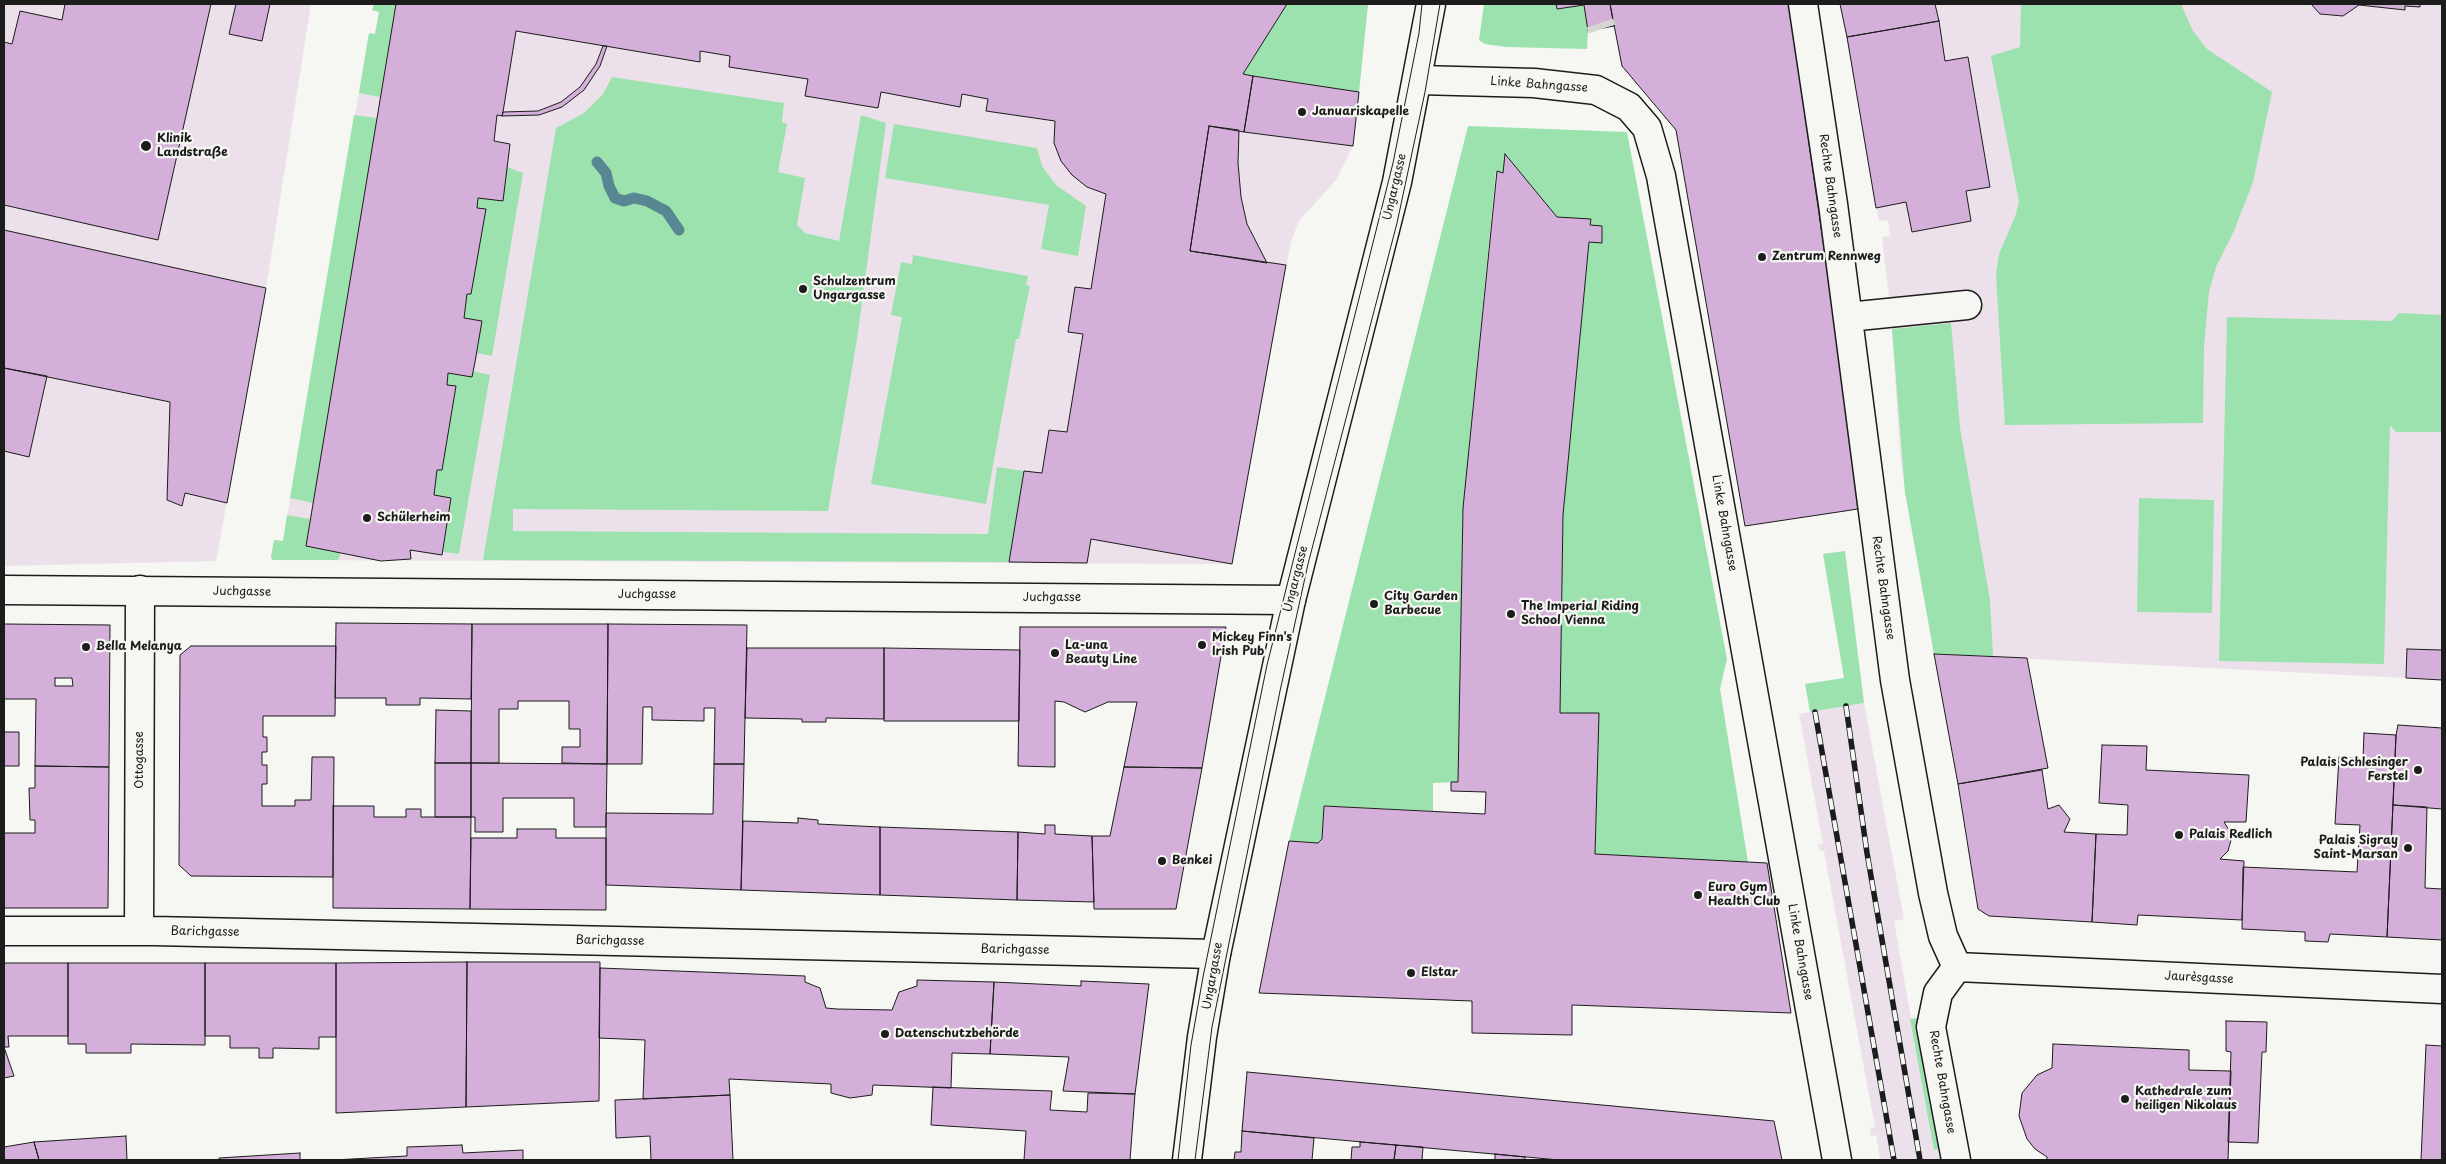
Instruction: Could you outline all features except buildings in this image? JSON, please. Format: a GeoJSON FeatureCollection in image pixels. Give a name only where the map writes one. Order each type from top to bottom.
{"type":"FeatureCollection","features":[{"type":"Feature","properties":{"kind":"street","name":"Ungargasse"},"geometry":{"type":"LineString","coordinates":[[1187,1160],[1202,1037],[1216,954],[1291,600],[1397,182],[1431,4]]}},
{"type":"Feature","properties":{"kind":"street","name":"Rechte Bahngasse"},"geometry":{"type":"LineString","coordinates":[[1803,4],[1848,317],[1895,680],[1933,893],[1943,936],[1956,967],[1938,993],[1931,1027],[1956,1160]]}},
{"type":"Feature","properties":{"kind":"street","name":"Linke Bahngasse"},"geometry":{"type":"LineString","coordinates":[[1418,80],[1534,83],[1596,90],[1629,107],[1647,128],[1661,176],[1837,1160]]}},
{"type":"Feature","properties":{"kind":"street"},"geometry":{"type":"LineString","coordinates":[[1848,317],[1967,305]]}},
{"type":"Feature","properties":{"kind":"street","name":"Juchgasse"},"geometry":{"type":"LineString","coordinates":[[4,590],[1291,600]]}},
{"type":"Feature","properties":{"kind":"street","name":"Ottogasse"},"geometry":{"type":"LineString","coordinates":[[139,930],[140,590]]}},
{"type":"Feature","properties":{"kind":"street","name":"Barichgasse"},"geometry":{"type":"LineString","coordinates":[[4,931],[139,930],[1216,954]]}},
{"type":"Feature","properties":{"kind":"street","name":"Jaurèsgasse"},"geometry":{"type":"LineString","coordinates":[[1956,967],[2442,990]]}},
{"type":"Feature","properties":{"kind":"shaded area","name":"Klinik Landstraße"},"geometry":{"type":"Polygon","coordinates":[[[4,4],[311,4],[266,288],[216,561],[4,566],[4,4]]]}},
{"type":"Feature","properties":{"kind":"shaded area","name":"Schulzentrum Ungargasse"},"geometry":{"type":"Polygon","coordinates":[[[374,4],[1368,4],[1353,146],[1336,180],[1299,221],[1291,241],[1232,564],[273,560],[271,558],[274,540],[283,541],[369,33],[375,34],[379,12],[372,10],[374,4]]]}},
{"type":"Feature","properties":{"kind":"shaded area"},"geometry":{"type":"Polygon","coordinates":[[[1840,4],[2311,4],[2320,14],[2343,16],[2359,5],[2404,10],[2405,6],[2419,7],[2420,4],[2442,4],[2442,650],[2407,649],[2406,678],[1934,654],[1905,492],[1900,453],[1891,313],[1882,237],[1890,236],[1888,220],[1879,221],[1840,4]]]}},
{"type":"Feature","properties":{"kind":"shaded area"},"geometry":{"type":"Polygon","coordinates":[[[1864,703],[1904,919],[1894,921],[1934,1149],[1939,1149],[1940,1158],[1937,1160],[1880,1160],[1876,1135],[1871,1136],[1870,1128],[1875,1127],[1824,851],[1819,850],[1818,845],[1823,844],[1799,714],[1864,703]]]}},
{"type":"Feature","properties":{"kind":"green space"},"geometry":{"type":"Polygon","coordinates":[[[374,4],[396,4],[380,97],[359,93],[369,33],[375,34],[379,12],[372,10],[374,4]]]}},
{"type":"Feature","properties":{"kind":"green space"},"geometry":{"type":"Polygon","coordinates":[[[1287,4],[1368,4],[1359,92],[1243,74],[1287,4]]]}},
{"type":"Feature","properties":{"kind":"green space"},"geometry":{"type":"Polygon","coordinates":[[[1484,4],[1556,4],[1558,9],[1584,5],[1588,31],[1587,49],[1506,47],[1485,44],[1479,40],[1484,4]]]}},
{"type":"Feature","properties":{"kind":"green space"},"geometry":{"type":"Polygon","coordinates":[[[2021,4],[2181,4],[2193,31],[2207,49],[2272,92],[2253,182],[2234,231],[2216,267],[2209,292],[2204,346],[2203,423],[2005,425],[1996,275],[1999,254],[2015,217],[2019,202],[1991,56],[2020,47],[2021,4]]]}},
{"type":"Feature","properties":{"kind":"green space"},"geometry":{"type":"Polygon","coordinates":[[[612,77],[784,103],[782,122],[787,124],[778,172],[805,178],[797,225],[805,233],[839,241],[861,115],[886,123],[857,339],[828,511],[513,509],[513,531],[988,534],[997,467],[1024,471],[1009,562],[483,560],[556,128],[584,113],[603,94],[612,77]]]}},
{"type":"Feature","properties":{"kind":"green space"},"geometry":{"type":"Polygon","coordinates":[[[354,115],[377,118],[313,503],[290,498],[354,115]]]}},
{"type":"Feature","properties":{"kind":"green space"},"geometry":{"type":"Polygon","coordinates":[[[894,124],[1037,148],[1042,166],[1056,185],[1086,206],[1078,256],[1041,249],[1049,205],[885,178],[894,124]]]}},
{"type":"Feature","properties":{"kind":"green space"},"geometry":{"type":"Polygon","coordinates":[[[1468,126],[1627,132],[1727,659],[1720,689],[1748,862],[1595,854],[1598,713],[1560,713],[1563,515],[1589,242],[1602,243],[1602,226],[1590,225],[1591,219],[1557,217],[1505,155],[1503,173],[1496,171],[1463,508],[1458,782],[1433,783],[1433,811],[1324,806],[1322,839],[1318,843],[1289,841],[1468,126]]]}},
{"type":"Feature","properties":{"kind":"green space"},"geometry":{"type":"Polygon","coordinates":[[[507,167],[523,173],[492,356],[477,353],[482,321],[464,318],[467,294],[471,294],[486,209],[477,208],[478,198],[507,167]]]}},
{"type":"Feature","properties":{"kind":"green space"},"geometry":{"type":"Polygon","coordinates":[[[913,255],[1028,276],[1026,285],[1030,286],[1019,339],[1016,339],[986,504],[871,484],[902,317],[891,315],[901,262],[912,264],[913,255]]]}},
{"type":"Feature","properties":{"kind":"green space"},"geometry":{"type":"Polygon","coordinates":[[[2399,313],[2442,315],[2442,432],[2396,432],[2390,425],[2384,664],[2219,661],[2227,317],[2392,321],[2399,313]]]}},
{"type":"Feature","properties":{"kind":"green space"},"geometry":{"type":"Polygon","coordinates":[[[1951,323],[1960,428],[1990,600],[1993,656],[1934,654],[1905,492],[1892,329],[1951,323]]]}},
{"type":"Feature","properties":{"kind":"green space"},"geometry":{"type":"Polygon","coordinates":[[[473,371],[490,375],[459,554],[443,552],[451,498],[434,495],[437,470],[442,470],[456,386],[447,385],[448,373],[472,377],[473,371]]]}},
{"type":"Feature","properties":{"kind":"green space"},"geometry":{"type":"Polygon","coordinates":[[[2139,498],[2214,500],[2212,613],[2137,612],[2139,498]]]}},
{"type":"Feature","properties":{"kind":"green space"},"geometry":{"type":"Polygon","coordinates":[[[287,515],[310,519],[306,546],[341,553],[338,560],[273,560],[271,558],[274,540],[283,541],[287,515]]]}},
{"type":"Feature","properties":{"kind":"green space"},"geometry":{"type":"Polygon","coordinates":[[[1845,551],[1864,703],[1810,712],[1805,684],[1844,678],[1823,554],[1845,551]]]}},
{"type":"Feature","properties":{"kind":"green space"},"geometry":{"type":"Polygon","coordinates":[[[1917,1018],[1943,1160],[1937,1160],[1940,1158],[1939,1149],[1934,1150],[1910,1019],[1917,1018]]]}},
{"type":"Feature","properties":{"kind":"waterway"},"geometry":{"type":"LineString","coordinates":[[597,162],[606,173],[609,186],[615,198],[624,201],[634,198],[647,201],[666,211],[679,230]]}},
{"type":"Feature","properties":{"kind":"tunnel"},"geometry":{"type":"LineString","coordinates":[[1600,23],[1602,29]]}},
{"type":"Feature","properties":{"kind":"tram line"},"geometry":{"type":"LineString","coordinates":[[1178,1160],[1191,1045],[1203,977],[1267,665],[1393,163],[1419,33],[1422,4]]}},
{"type":"Feature","properties":{"kind":"tram line"},"geometry":{"type":"LineString","coordinates":[[1195,1160],[1212,1027],[1280,691],[1308,564],[1397,223],[1425,92],[1440,4]]}},
{"type":"Feature","properties":{"kind":"railway"},"geometry":{"type":"LineString","coordinates":[[1846,706],[1867,853],[1920,1160]]}},
{"type":"Feature","properties":{"kind":"railway"},"geometry":{"type":"LineString","coordinates":[[1815,712],[1894,1160]]}},
{"type":"Feature","properties":{"kind":"place","name":"Januariskapelle"},"geometry":{"type":"Point","coordinates":[1302,112]}},
{"type":"Feature","properties":{"kind":"place","name":"Klinik Landstraße"},"geometry":{"type":"Point","coordinates":[146,146]}},
{"type":"Feature","properties":{"kind":"place","name":"Zentrum Rennweg"},"geometry":{"type":"Point","coordinates":[1762,257]}},
{"type":"Feature","properties":{"kind":"place","name":"Schulzentrum Ungargasse"},"geometry":{"type":"Point","coordinates":[803,289]}},
{"type":"Feature","properties":{"kind":"place","name":"Schülerheim"},"geometry":{"type":"Point","coordinates":[367,518]}},
{"type":"Feature","properties":{"kind":"place","name":"City Garden Barbecue"},"geometry":{"type":"Point","coordinates":[1374,604]}},
{"type":"Feature","properties":{"kind":"place","name":"The Imperial Riding School Vienna"},"geometry":{"type":"Point","coordinates":[1511,614]}},
{"type":"Feature","properties":{"kind":"place","name":"Mickey Finn's Irish Pub"},"geometry":{"type":"Point","coordinates":[1202,645]}},
{"type":"Feature","properties":{"kind":"place","name":"Bella Melanya"},"geometry":{"type":"Point","coordinates":[86,647]}},
{"type":"Feature","properties":{"kind":"place","name":"La-una Beauty Line"},"geometry":{"type":"Point","coordinates":[1055,653]}},
{"type":"Feature","properties":{"kind":"place","name":"Palais Schlesinger Ferstel"},"geometry":{"type":"Point","coordinates":[2418,770]}},
{"type":"Feature","properties":{"kind":"place","name":"Palais Redlich"},"geometry":{"type":"Point","coordinates":[2179,835]}},
{"type":"Feature","properties":{"kind":"place","name":"Palais Sigray Saint-Marsan"},"geometry":{"type":"Point","coordinates":[2408,848]}},
{"type":"Feature","properties":{"kind":"place","name":"Benkei"},"geometry":{"type":"Point","coordinates":[1162,861]}},
{"type":"Feature","properties":{"kind":"place","name":"Euro Gym Health Club"},"geometry":{"type":"Point","coordinates":[1698,895]}},
{"type":"Feature","properties":{"kind":"place","name":"Elstar"},"geometry":{"type":"Point","coordinates":[1411,973]}},
{"type":"Feature","properties":{"kind":"place","name":"Datenschutzbehörde"},"geometry":{"type":"Point","coordinates":[885,1034]}},
{"type":"Feature","properties":{"kind":"place","name":"Kathedrale zum heiligen Nikolaus"},"geometry":{"type":"Point","coordinates":[2125,1099]}}]}
